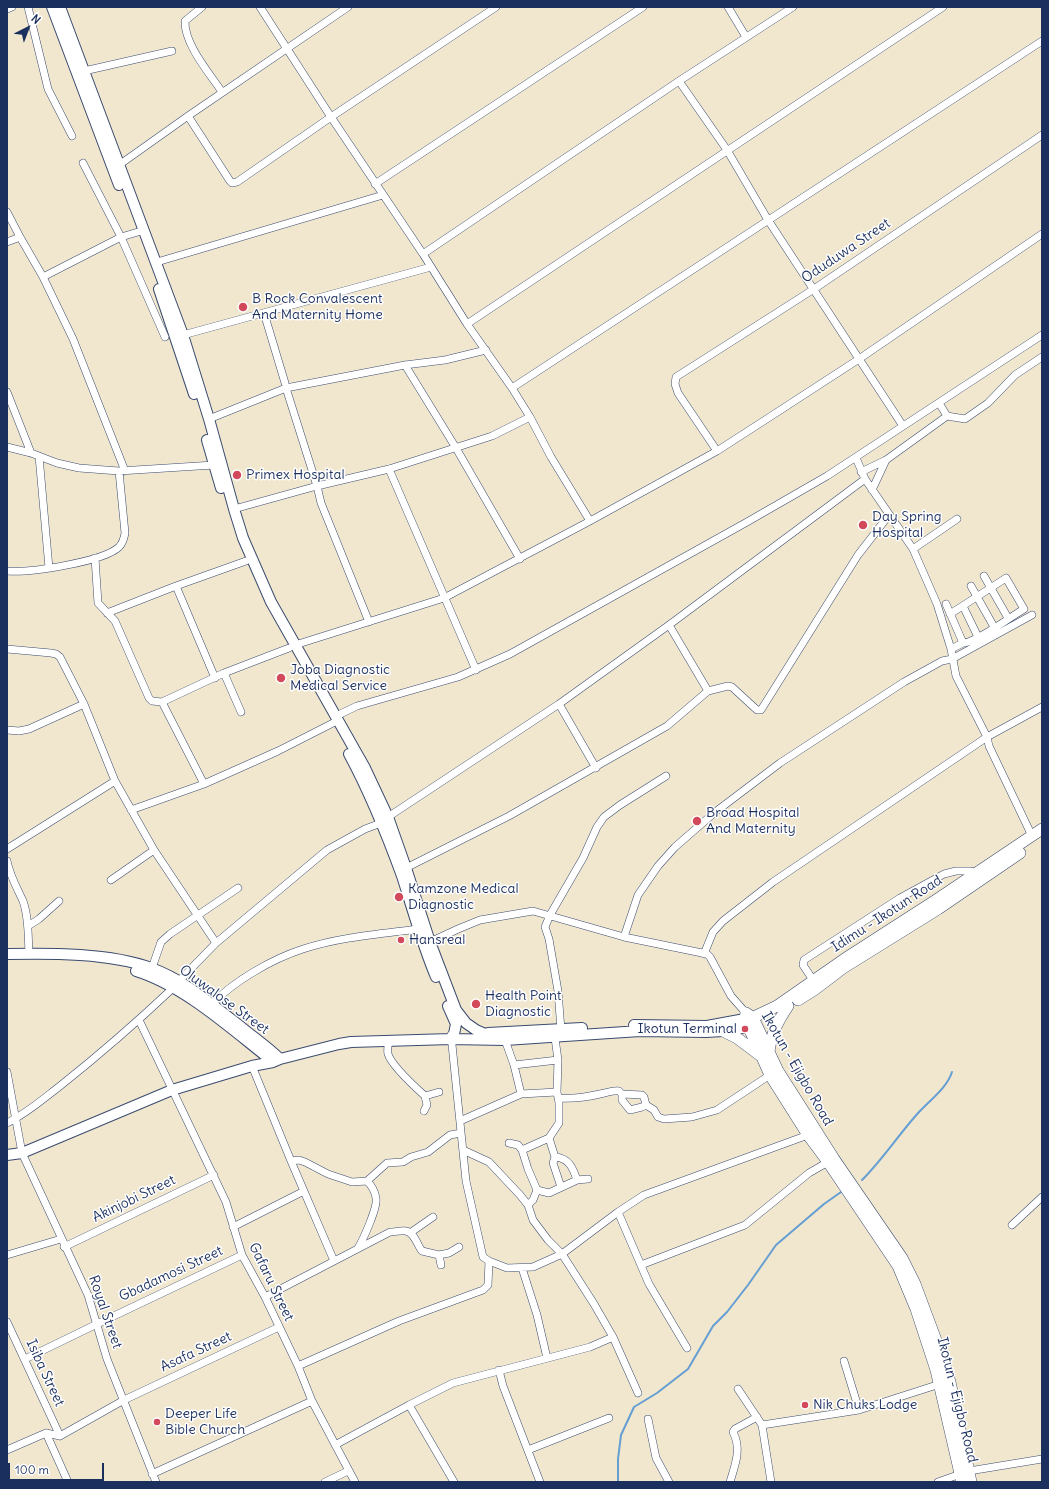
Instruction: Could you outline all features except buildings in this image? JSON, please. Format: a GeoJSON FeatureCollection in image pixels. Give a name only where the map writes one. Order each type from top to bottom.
{"type":"FeatureCollection","features":[{"type":"Feature","properties":{"kind":"main road"},"geometry":{"type":"LineString","coordinates":[[52,7],[111,166],[138,232],[178,345],[203,422],[229,515],[246,561],[261,586],[292,647],[335,720],[358,770],[385,820],[406,868],[430,942],[456,1010],[459,1033]]}},
{"type":"Feature","properties":{"kind":"main road"},"geometry":{"type":"LineString","coordinates":[[60,7],[183,335],[243,538],[261,586]]}},
{"type":"Feature","properties":{"kind":"main road"},"geometry":{"type":"LineString","coordinates":[[385,820],[425,950],[459,1033]]}},
{"type":"Feature","properties":{"kind":"main road","name":"Idimu - Ikotun Road"},"geometry":{"type":"LineString","coordinates":[[750,1020],[777,1006],[849,956],[976,874],[1037,837],[1042,829]]}},
{"type":"Feature","properties":{"kind":"main road"},"geometry":{"type":"LineString","coordinates":[[275,1059],[351,1042],[389,1041],[459,1033],[505,1040],[639,1024],[707,1026],[770,1018],[814,990],[843,968],[938,909],[1037,837]]}},
{"type":"Feature","properties":{"kind":"main road","name":"Oluwalose Street"},"geometry":{"type":"LineString","coordinates":[[7,954],[100,957],[131,962],[152,968],[176,984],[212,1004],[275,1059]]}},
{"type":"Feature","properties":{"kind":"main road","name":"Oluwalose Street"},"geometry":{"type":"LineString","coordinates":[[7,961],[32,960],[98,963],[129,968],[149,974],[176,984],[206,1010],[275,1059]]}},
{"type":"Feature","properties":{"kind":"main road"},"geometry":{"type":"LineString","coordinates":[[723,1031],[765,1054],[772,1034],[788,1006]]}},
{"type":"Feature","properties":{"kind":"main road"},"geometry":{"type":"LineString","coordinates":[[7,1155],[22,1153],[172,1090],[275,1059],[351,1039],[459,1033],[558,1034],[640,1031],[688,1033],[723,1031],[750,1020]]}},
{"type":"Feature","properties":{"kind":"main road","name":"Ikotun - Ejigbo Road"},"geometry":{"type":"LineString","coordinates":[[750,1020],[765,1054],[770,1075],[808,1135],[898,1266],[939,1361],[950,1382],[964,1475]]}},
{"type":"Feature","properties":{"kind":"main road","name":"Ikotun - Ejigbo Road"},"geometry":{"type":"LineString","coordinates":[[765,1054],[778,1071],[834,1159],[902,1258],[915,1284],[923,1303],[939,1361],[940,1384],[964,1475],[971,1482]]}},
{"type":"Feature","properties":{"kind":"street"},"geometry":{"type":"LineString","coordinates":[[7,9],[12,7]]}},
{"type":"Feature","properties":{"kind":"street"},"geometry":{"type":"LineString","coordinates":[[28,7],[48,88],[72,136]]}},
{"type":"Feature","properties":{"kind":"street"},"geometry":{"type":"LineString","coordinates":[[202,7],[185,21],[185,26],[191,45],[222,92]]}},
{"type":"Feature","properties":{"kind":"street"},"geometry":{"type":"LineString","coordinates":[[260,7],[330,118],[423,254],[467,324],[512,388],[530,417],[551,457],[590,521]]}},
{"type":"Feature","properties":{"kind":"street"},"geometry":{"type":"LineString","coordinates":[[119,165],[222,92],[348,7]]}},
{"type":"Feature","properties":{"kind":"street"},"geometry":{"type":"LineString","coordinates":[[188,116],[230,181],[235,183],[496,7]]}},
{"type":"Feature","properties":{"kind":"street"},"geometry":{"type":"LineString","coordinates":[[375,184],[643,7]]}},
{"type":"Feature","properties":{"kind":"street"},"geometry":{"type":"LineString","coordinates":[[728,7],[746,37]]}},
{"type":"Feature","properties":{"kind":"street"},"geometry":{"type":"LineString","coordinates":[[423,254],[679,81],[793,7]]}},
{"type":"Feature","properties":{"kind":"street"},"geometry":{"type":"LineString","coordinates":[[467,324],[943,7]]}},
{"type":"Feature","properties":{"kind":"street"},"geometry":{"type":"LineString","coordinates":[[512,388],[1042,41]]}},
{"type":"Feature","properties":{"kind":"street"},"geometry":{"type":"LineString","coordinates":[[84,71],[172,52]]}},
{"type":"Feature","properties":{"kind":"street"},"geometry":{"type":"LineString","coordinates":[[679,81],[727,150],[768,220],[903,426]]}},
{"type":"Feature","properties":{"kind":"street","name":"Oduduwa Street"},"geometry":{"type":"LineString","coordinates":[[717,451],[678,393],[675,384],[676,377],[814,289],[1042,135]]}},
{"type":"Feature","properties":{"kind":"street"},"geometry":{"type":"LineString","coordinates":[[83,163],[121,237],[165,337]]}},
{"type":"Feature","properties":{"kind":"street"},"geometry":{"type":"LineString","coordinates":[[156,262],[383,195]]}},
{"type":"Feature","properties":{"kind":"street"},"geometry":{"type":"LineString","coordinates":[[7,212],[43,277],[75,345],[122,471],[124,538],[117,549],[96,558],[30,571],[7,571]]}},
{"type":"Feature","properties":{"kind":"street"},"geometry":{"type":"LineString","coordinates":[[43,277],[121,237],[138,232]]}},
{"type":"Feature","properties":{"kind":"street"},"geometry":{"type":"LineString","coordinates":[[96,558],[97,600],[99,606],[113,618],[117,624],[149,698],[152,702],[162,702],[224,673],[292,647],[444,598],[520,559],[717,451],[859,359],[1042,234]]}},
{"type":"Feature","properties":{"kind":"street"},"geometry":{"type":"LineString","coordinates":[[7,242],[20,237]]}},
{"type":"Feature","properties":{"kind":"street"},"geometry":{"type":"LineString","coordinates":[[183,335],[431,267]]}},
{"type":"Feature","properties":{"kind":"street"},"geometry":{"type":"LineString","coordinates":[[264,313],[321,503],[369,622]]}},
{"type":"Feature","properties":{"kind":"street"},"geometry":{"type":"LineString","coordinates":[[131,810],[204,784],[278,751],[335,720],[357,706],[458,677],[510,654],[747,522],[856,458],[1042,335]]}},
{"type":"Feature","properties":{"kind":"street"},"geometry":{"type":"LineString","coordinates":[[209,420],[285,385],[405,365],[445,360],[486,350]]}},
{"type":"Feature","properties":{"kind":"street"},"geometry":{"type":"LineString","coordinates":[[7,1123],[17,1119],[67,1080],[139,1020],[216,943],[327,850],[385,820],[559,704],[668,625],[863,475],[947,416],[965,418],[988,402],[1015,375],[1042,357]]}},
{"type":"Feature","properties":{"kind":"street"},"geometry":{"type":"LineString","coordinates":[[405,365],[456,448],[520,559]]}},
{"type":"Feature","properties":{"kind":"street"},"geometry":{"type":"LineString","coordinates":[[7,392],[31,453]]}},
{"type":"Feature","properties":{"kind":"street"},"geometry":{"type":"LineString","coordinates":[[939,403],[947,416]]}},
{"type":"Feature","properties":{"kind":"street"},"geometry":{"type":"LineString","coordinates":[[234,509],[317,486],[389,469],[492,436],[530,417]]}},
{"type":"Feature","properties":{"kind":"street"},"geometry":{"type":"LineString","coordinates":[[7,447],[31,453],[56,463],[79,468],[122,471],[214,465]]}},
{"type":"Feature","properties":{"kind":"street"},"geometry":{"type":"LineString","coordinates":[[39,456],[49,568]]}},
{"type":"Feature","properties":{"kind":"street"},"geometry":{"type":"LineString","coordinates":[[856,458],[863,475],[872,490],[913,549],[937,604],[951,648],[956,676],[987,737],[989,746],[1037,837]]}},
{"type":"Feature","properties":{"kind":"street"},"geometry":{"type":"LineString","coordinates":[[872,490],[886,460]]}},
{"type":"Feature","properties":{"kind":"street"},"geometry":{"type":"LineString","coordinates":[[389,469],[476,670]]}},
{"type":"Feature","properties":{"kind":"street"},"geometry":{"type":"LineString","coordinates":[[406,868],[508,816],[596,768],[667,726],[708,691],[728,686],[732,687],[757,710],[761,710],[858,555],[889,515]]}},
{"type":"Feature","properties":{"kind":"street"},"geometry":{"type":"LineString","coordinates":[[913,549],[957,519]]}},
{"type":"Feature","properties":{"kind":"street"},"geometry":{"type":"LineString","coordinates":[[107,614],[176,586],[246,561]]}},
{"type":"Feature","properties":{"kind":"street"},"geometry":{"type":"LineString","coordinates":[[984,576],[1008,618]]}},
{"type":"Feature","properties":{"kind":"street"},"geometry":{"type":"LineString","coordinates":[[950,614],[1006,578],[1024,609],[978,637],[951,648]]}},
{"type":"Feature","properties":{"kind":"street"},"geometry":{"type":"LineString","coordinates":[[176,586],[215,678]]}},
{"type":"Feature","properties":{"kind":"street"},"geometry":{"type":"LineString","coordinates":[[971,586],[994,627]]}},
{"type":"Feature","properties":{"kind":"street"},"geometry":{"type":"LineString","coordinates":[[946,604],[963,643]]}},
{"type":"Feature","properties":{"kind":"street"},"geometry":{"type":"LineString","coordinates":[[963,606],[978,637]]}},
{"type":"Feature","properties":{"kind":"street"},"geometry":{"type":"LineString","coordinates":[[624,937],[638,895],[654,872],[675,847],[714,813],[780,763],[904,682],[942,661],[952,659],[1032,615]]}},
{"type":"Feature","properties":{"kind":"street"},"geometry":{"type":"LineString","coordinates":[[668,625],[708,691]]}},
{"type":"Feature","properties":{"kind":"street"},"geometry":{"type":"LineString","coordinates":[[7,648],[56,654],[60,657],[84,704],[115,781],[154,850],[216,943]]}},
{"type":"Feature","properties":{"kind":"street"},"geometry":{"type":"LineString","coordinates":[[224,673],[241,712]]}},
{"type":"Feature","properties":{"kind":"street"},"geometry":{"type":"LineString","coordinates":[[162,702],[204,784]]}},
{"type":"Feature","properties":{"kind":"street"},"geometry":{"type":"LineString","coordinates":[[7,730],[19,731],[29,729],[84,704]]}},
{"type":"Feature","properties":{"kind":"street"},"geometry":{"type":"LineString","coordinates":[[559,704],[596,768]]}},
{"type":"Feature","properties":{"kind":"street"},"geometry":{"type":"LineString","coordinates":[[704,954],[713,932],[723,921],[762,890],[987,737],[1042,707]]}},
{"type":"Feature","properties":{"kind":"street"},"geometry":{"type":"LineString","coordinates":[[522,1150],[549,1138],[559,1124],[558,991],[549,939],[545,927],[550,915],[604,818],[620,805],[666,776]]}},
{"type":"Feature","properties":{"kind":"street"},"geometry":{"type":"LineString","coordinates":[[7,849],[115,781]]}},
{"type":"Feature","properties":{"kind":"street"},"geometry":{"type":"LineString","coordinates":[[111,880],[154,850]]}},
{"type":"Feature","properties":{"kind":"street"},"geometry":{"type":"LineString","coordinates":[[7,861],[10,880],[23,903],[28,926],[29,954]]}},
{"type":"Feature","properties":{"kind":"street"},"geometry":{"type":"LineString","coordinates":[[813,980],[803,965],[804,960],[900,898],[944,874],[956,871],[971,872],[976,874]]}},
{"type":"Feature","properties":{"kind":"street"},"geometry":{"type":"LineString","coordinates":[[152,968],[161,942],[197,915],[238,888]]}},
{"type":"Feature","properties":{"kind":"street"},"geometry":{"type":"LineString","coordinates":[[28,926],[39,919],[59,901]]}},
{"type":"Feature","properties":{"kind":"street"},"geometry":{"type":"LineString","coordinates":[[430,942],[458,928],[480,920],[533,911],[550,915],[624,937],[704,954],[710,957],[731,996],[750,1020]]}},
{"type":"Feature","properties":{"kind":"street"},"geometry":{"type":"LineString","coordinates":[[212,1004],[219,997],[249,976],[280,958],[303,949],[331,942],[418,928]]}},
{"type":"Feature","properties":{"kind":"street","name":"Gafaru Street"},"geometry":{"type":"LineString","coordinates":[[139,1020],[226,1202],[242,1255],[298,1366],[312,1401],[355,1482]]}},
{"type":"Feature","properties":{"kind":"street"},"geometry":{"type":"LineString","coordinates":[[459,1033],[460,1121],[466,1181],[483,1257],[507,1268],[533,1268],[562,1254],[618,1212],[644,1195],[808,1135]]}},
{"type":"Feature","properties":{"kind":"street"},"geometry":{"type":"LineString","coordinates":[[505,1040],[514,1065],[521,1094]]}},
{"type":"Feature","properties":{"kind":"street"},"geometry":{"type":"LineString","coordinates":[[389,1041],[387,1048],[389,1056],[404,1076],[425,1096],[427,1105],[424,1111]]}},
{"type":"Feature","properties":{"kind":"street"},"geometry":{"type":"LineString","coordinates":[[514,1065],[558,1060]]}},
{"type":"Feature","properties":{"kind":"street"},"geometry":{"type":"LineString","coordinates":[[256,1065],[291,1161],[334,1260]]}},
{"type":"Feature","properties":{"kind":"street","name":"Royal Street"},"geometry":{"type":"LineString","coordinates":[[7,1072],[17,1119],[22,1153],[64,1247],[88,1295],[107,1359],[156,1482]]}},
{"type":"Feature","properties":{"kind":"street"},"geometry":{"type":"LineString","coordinates":[[622,1094],[622,1100],[630,1110],[646,1105],[651,1106],[658,1117],[664,1119],[692,1117],[717,1110],[770,1075]]}},
{"type":"Feature","properties":{"kind":"street"},"geometry":{"type":"LineString","coordinates":[[460,1121],[521,1094],[558,1095],[570,1099],[615,1090],[622,1094],[642,1095],[646,1105]]}},
{"type":"Feature","properties":{"kind":"street"},"geometry":{"type":"LineString","coordinates":[[425,1096],[439,1092]]}},
{"type":"Feature","properties":{"kind":"street"},"geometry":{"type":"LineString","coordinates":[[291,1161],[299,1160],[305,1162],[328,1174],[352,1182],[367,1181],[387,1163],[403,1162],[410,1157],[428,1152],[450,1135],[461,1133]]}},
{"type":"Feature","properties":{"kind":"street"},"geometry":{"type":"LineString","coordinates":[[549,1138],[555,1157],[553,1163],[561,1187]]}},
{"type":"Feature","properties":{"kind":"street"},"geometry":{"type":"LineString","coordinates":[[509,1143],[518,1145],[522,1150],[537,1190],[533,1200],[528,1205]]}},
{"type":"Feature","properties":{"kind":"street"},"geometry":{"type":"LineString","coordinates":[[463,1150],[489,1162],[520,1194],[528,1205],[533,1220],[548,1240],[562,1254],[594,1304],[613,1337],[638,1393]]}},
{"type":"Feature","properties":{"kind":"street"},"geometry":{"type":"LineString","coordinates":[[555,1157],[563,1158],[569,1164],[577,1180]]}},
{"type":"Feature","properties":{"kind":"street"},"geometry":{"type":"LineString","coordinates":[[641,1265],[745,1225],[809,1173],[828,1162]]}},
{"type":"Feature","properties":{"kind":"street","name":"Akinjobi Street"},"geometry":{"type":"LineString","coordinates":[[64,1247],[214,1175]]}},
{"type":"Feature","properties":{"kind":"street"},"geometry":{"type":"LineString","coordinates":[[537,1190],[549,1193],[577,1180],[588,1178]]}},
{"type":"Feature","properties":{"kind":"street"},"geometry":{"type":"LineString","coordinates":[[356,1250],[364,1240],[376,1204],[376,1197],[371,1185],[367,1181]]}},
{"type":"Feature","properties":{"kind":"street"},"geometry":{"type":"LineString","coordinates":[[233,1227],[304,1191]]}},
{"type":"Feature","properties":{"kind":"street"},"geometry":{"type":"LineString","coordinates":[[1012,1225],[1042,1197]]}},
{"type":"Feature","properties":{"kind":"street"},"geometry":{"type":"LineString","coordinates":[[618,1212],[649,1284],[686,1348]]}},
{"type":"Feature","properties":{"kind":"street"},"geometry":{"type":"LineString","coordinates":[[410,1233],[433,1217]]}},
{"type":"Feature","properties":{"kind":"street"},"geometry":{"type":"LineString","coordinates":[[264,1297],[390,1232],[406,1231],[415,1238],[422,1251],[439,1255],[449,1253],[459,1247]]}},
{"type":"Feature","properties":{"kind":"street"},"geometry":{"type":"LineString","coordinates":[[7,1255],[61,1239]]}},
{"type":"Feature","properties":{"kind":"street","name":"Gbadamosi Street"},"geometry":{"type":"LineString","coordinates":[[25,1359],[242,1255]]}},
{"type":"Feature","properties":{"kind":"street"},"geometry":{"type":"LineString","coordinates":[[439,1255],[441,1265]]}},
{"type":"Feature","properties":{"kind":"street"},"geometry":{"type":"LineString","coordinates":[[298,1366],[399,1321],[483,1290],[488,1285],[489,1261]]}},
{"type":"Feature","properties":{"kind":"street"},"geometry":{"type":"LineString","coordinates":[[522,1268],[538,1315],[547,1358]]}},
{"type":"Feature","properties":{"kind":"street","name":"Isiba Street"},"geometry":{"type":"LineString","coordinates":[[7,1322],[60,1436]]}},
{"type":"Feature","properties":{"kind":"street","name":"Asafa Street"},"geometry":{"type":"LineString","coordinates":[[60,1436],[124,1400],[279,1328]]}},
{"type":"Feature","properties":{"kind":"street"},"geometry":{"type":"LineString","coordinates":[[335,1445],[453,1383],[590,1347],[613,1337]]}},
{"type":"Feature","properties":{"kind":"street"},"geometry":{"type":"LineString","coordinates":[[844,1361],[859,1410]]}},
{"type":"Feature","properties":{"kind":"street"},"geometry":{"type":"LineString","coordinates":[[499,1370],[503,1386],[540,1482]]}},
{"type":"Feature","properties":{"kind":"street"},"geometry":{"type":"LineString","coordinates":[[762,1425],[859,1410],[940,1384]]}},
{"type":"Feature","properties":{"kind":"street"},"geometry":{"type":"LineString","coordinates":[[738,1389],[762,1425],[771,1482]]}},
{"type":"Feature","properties":{"kind":"street"},"geometry":{"type":"LineString","coordinates":[[152,1474],[312,1401]]}},
{"type":"Feature","properties":{"kind":"street"},"geometry":{"type":"LineString","coordinates":[[409,1405],[454,1482]]}},
{"type":"Feature","properties":{"kind":"street"},"geometry":{"type":"LineString","coordinates":[[730,1482],[738,1455],[737,1439],[733,1432],[735,1429],[757,1417]]}},
{"type":"Feature","properties":{"kind":"street"},"geometry":{"type":"LineString","coordinates":[[528,1450],[609,1418]]}},
{"type":"Feature","properties":{"kind":"street"},"geometry":{"type":"LineString","coordinates":[[648,1419],[656,1458],[669,1482]]}},
{"type":"Feature","properties":{"kind":"street"},"geometry":{"type":"LineString","coordinates":[[46,1433],[68,1482]]}},
{"type":"Feature","properties":{"kind":"street"},"geometry":{"type":"LineString","coordinates":[[7,1450],[46,1433],[60,1436]]}},
{"type":"Feature","properties":{"kind":"street"},"geometry":{"type":"LineString","coordinates":[[938,1482],[964,1475],[1042,1459]]}},
{"type":"Feature","properties":{"kind":"street"},"geometry":{"type":"LineString","coordinates":[[325,1482],[348,1471]]}},
{"type":"Feature","properties":{"kind":"waterway"},"geometry":{"type":"LineString","coordinates":[[862,1180],[877,1164],[919,1112],[942,1089],[950,1078],[952,1072]]}},
{"type":"Feature","properties":{"kind":"waterway"},"geometry":{"type":"LineString","coordinates":[[618,1482],[618,1459],[621,1435],[634,1407],[657,1393],[688,1369],[713,1326],[727,1312],[776,1245],[824,1204],[841,1192]]}},
{"type":"Feature","properties":{"kind":"place","name":"B Rock Convalescent And Maternity Home"},"geometry":{"type":"Point","coordinates":[243,307]}},
{"type":"Feature","properties":{"kind":"place","name":"Primex Hospital"},"geometry":{"type":"Point","coordinates":[237,475]}},
{"type":"Feature","properties":{"kind":"place","name":"Day Spring Hospital"},"geometry":{"type":"Point","coordinates":[863,525]}},
{"type":"Feature","properties":{"kind":"place","name":"Joba Diagnostic Medical Service"},"geometry":{"type":"Point","coordinates":[281,678]}},
{"type":"Feature","properties":{"kind":"place","name":"Broad Hospital And Maternity"},"geometry":{"type":"Point","coordinates":[697,821]}},
{"type":"Feature","properties":{"kind":"place","name":"Kamzone Medical Diagnostic"},"geometry":{"type":"Point","coordinates":[399,897]}},
{"type":"Feature","properties":{"kind":"place","name":"Hansreal"},"geometry":{"type":"Point","coordinates":[401,940]}},
{"type":"Feature","properties":{"kind":"place","name":"Health Point Diagnostic"},"geometry":{"type":"Point","coordinates":[476,1004]}},
{"type":"Feature","properties":{"kind":"place","name":"Ikotun Terminal"},"geometry":{"type":"Point","coordinates":[745,1029]}},
{"type":"Feature","properties":{"kind":"place","name":"Nik Chuks Lodge"},"geometry":{"type":"Point","coordinates":[805,1405]}},
{"type":"Feature","properties":{"kind":"place","name":"Deeper Life Bible Church"},"geometry":{"type":"Point","coordinates":[157,1422]}}]}
